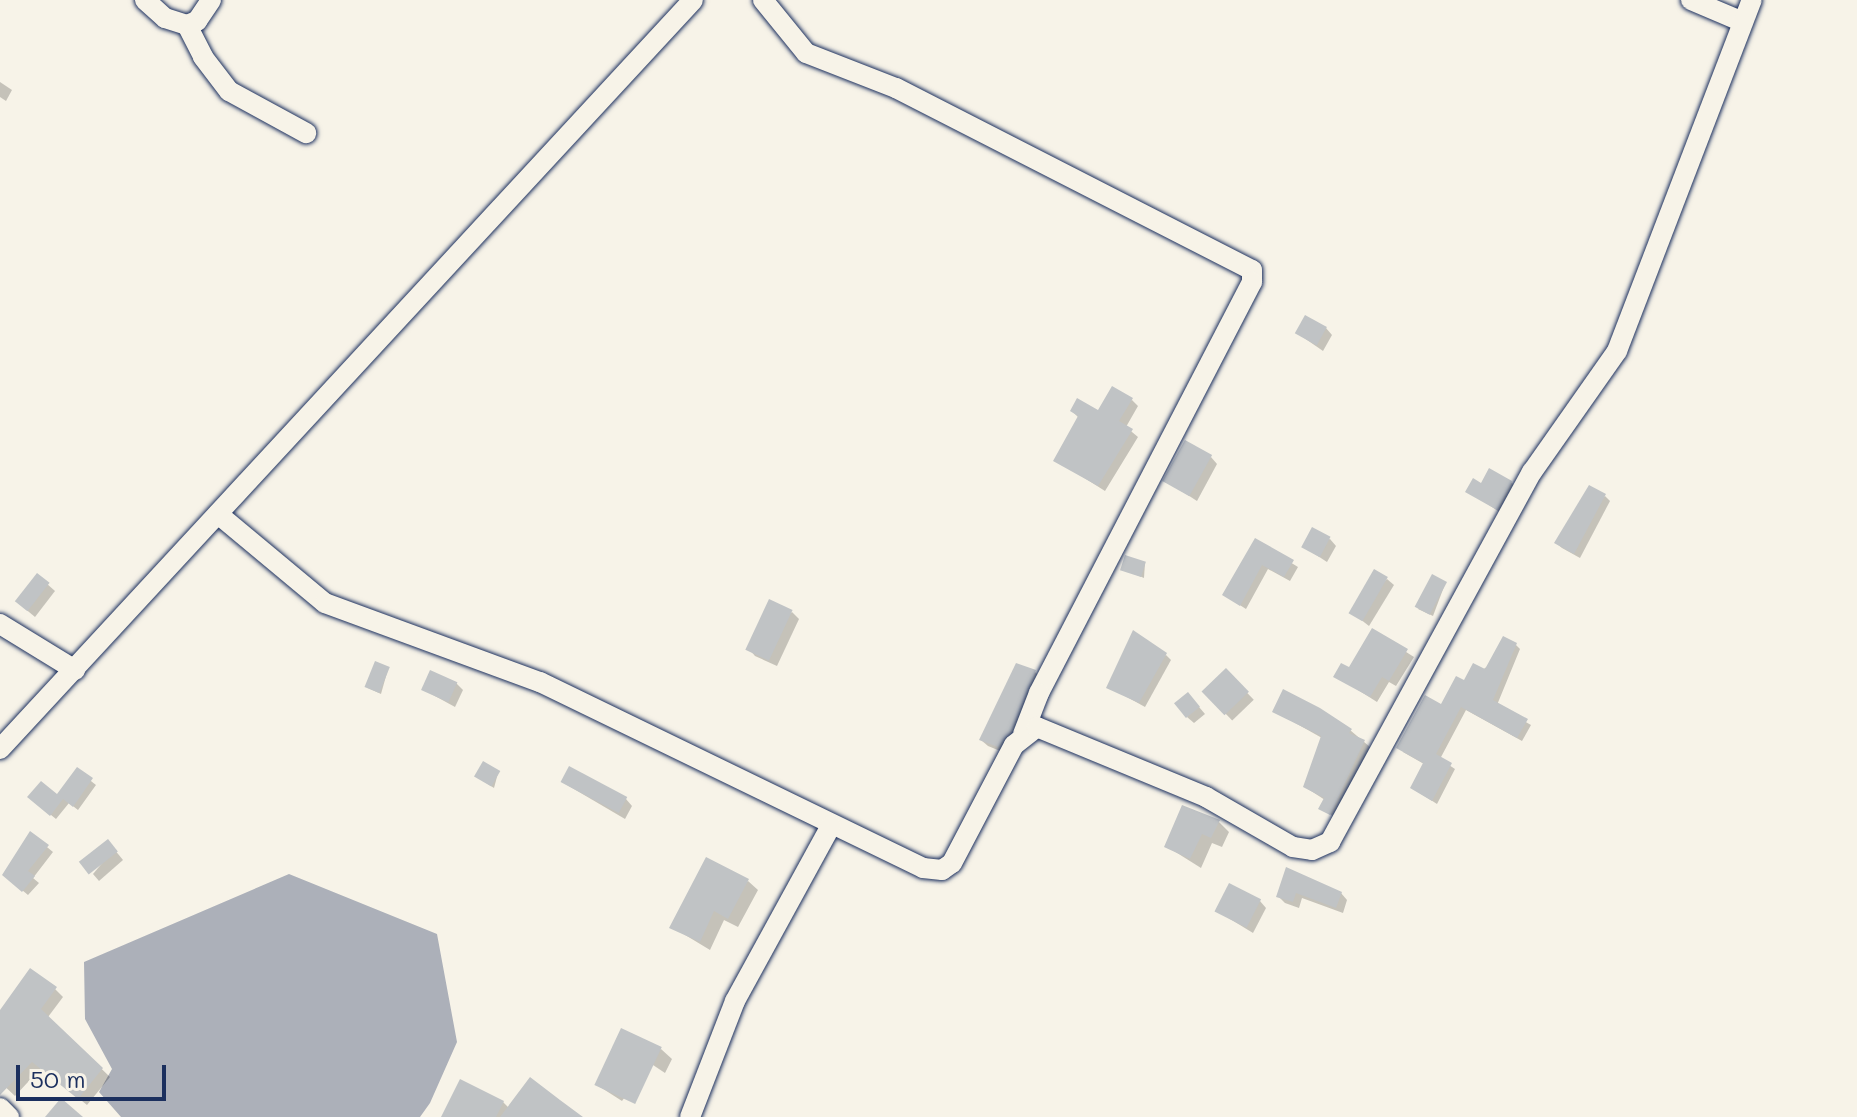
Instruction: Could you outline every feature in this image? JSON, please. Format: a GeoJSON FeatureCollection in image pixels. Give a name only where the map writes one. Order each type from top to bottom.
{"type":"FeatureCollection","features":[{"type":"Feature","properties":{"kind":"street"},"geometry":{"type":"LineString","coordinates":[[145,0],[165,18],[187,25],[197,21],[211,0]]}},
{"type":"Feature","properties":{"kind":"street"},"geometry":{"type":"LineString","coordinates":[[0,749],[693,0]]}},
{"type":"Feature","properties":{"kind":"street"},"geometry":{"type":"LineString","coordinates":[[218,514],[325,603],[540,682],[831,826],[923,868],[947,868],[1023,734],[1039,693],[1252,282],[1252,270],[896,88],[806,53],[763,0]]}},
{"type":"Feature","properties":{"kind":"street"},"geometry":{"type":"LineString","coordinates":[[1691,0],[1743,22]]}},
{"type":"Feature","properties":{"kind":"street"},"geometry":{"type":"LineString","coordinates":[[1023,734],[1037,727],[1060,734],[1206,797],[1304,851],[1330,842],[1532,472],[1617,351],[1752,0]]}},
{"type":"Feature","properties":{"kind":"street"},"geometry":{"type":"LineString","coordinates":[[187,25],[203,57],[229,91],[306,133]]}},
{"type":"Feature","properties":{"kind":"street"},"geometry":{"type":"LineString","coordinates":[[0,624],[75,670]]}},
{"type":"Feature","properties":{"kind":"street"},"geometry":{"type":"LineString","coordinates":[[690,1117],[735,1001],[831,826]]}},
{"type":"Feature","properties":{"kind":"street"},"geometry":{"type":"LineString","coordinates":[[0,1108],[9,1117]]}},
{"type":"Feature","properties":{"kind":"shaded area"},"geometry":{"type":"Polygon","coordinates":[[[289,874],[437,934],[457,1042],[430,1103],[420,1117],[121,1117],[99,1092],[112,1069],[85,1019],[84,962],[289,874]]]}},
{"type":"Feature","properties":{"kind":"building"},"geometry":{"type":"Polygon","coordinates":[[[1305,315],[1327,327],[1317,345],[1295,333],[1305,315]]]}},
{"type":"Feature","properties":{"kind":"building"},"geometry":{"type":"Polygon","coordinates":[[[1112,386],[1133,398],[1119,421],[1133,429],[1098,486],[1053,461],[1078,416],[1070,411],[1077,398],[1098,410],[1112,386]]]}},
{"type":"Feature","properties":{"kind":"building"},"geometry":{"type":"Polygon","coordinates":[[[1185,440],[1212,455],[1189,496],[1162,481],[1185,440]]]}},
{"type":"Feature","properties":{"kind":"building"},"geometry":{"type":"Polygon","coordinates":[[[1489,468],[1512,481],[1497,510],[1465,492],[1473,478],[1481,483],[1489,468]]]}},
{"type":"Feature","properties":{"kind":"building"},"geometry":{"type":"Polygon","coordinates":[[[1589,485],[1606,494],[1574,554],[1554,543],[1589,485]]]}},
{"type":"Feature","properties":{"kind":"building"},"geometry":{"type":"Polygon","coordinates":[[[1312,527],[1331,537],[1320,557],[1301,547],[1312,527]]]}},
{"type":"Feature","properties":{"kind":"building"},"geometry":{"type":"Polygon","coordinates":[[[1255,538],[1294,560],[1284,577],[1262,565],[1240,606],[1222,595],[1255,538]]]}},
{"type":"Feature","properties":{"kind":"building"},"geometry":{"type":"Polygon","coordinates":[[[1125,555],[1146,562],[1141,577],[1120,570],[1125,555]]]}},
{"type":"Feature","properties":{"kind":"building"},"geometry":{"type":"Polygon","coordinates":[[[1374,569],[1388,577],[1362,621],[1348,613],[1374,569]]]}},
{"type":"Feature","properties":{"kind":"building"},"geometry":{"type":"Polygon","coordinates":[[[37,573],[50,583],[27,611],[15,601],[37,573]]]}},
{"type":"Feature","properties":{"kind":"building"},"geometry":{"type":"Polygon","coordinates":[[[1432,574],[1447,582],[1430,615],[1415,607],[1432,574]]]}},
{"type":"Feature","properties":{"kind":"building"},"geometry":{"type":"Polygon","coordinates":[[[769,599],[793,610],[769,661],[745,650],[769,599]]]}},
{"type":"Feature","properties":{"kind":"building"},"geometry":{"type":"Polygon","coordinates":[[[1372,628],[1408,649],[1389,681],[1382,677],[1370,697],[1333,677],[1341,663],[1349,667],[1372,628]]]}},
{"type":"Feature","properties":{"kind":"building"},"geometry":{"type":"Polygon","coordinates":[[[1133,630],[1167,653],[1139,703],[1106,688],[1133,630]]]}},
{"type":"Feature","properties":{"kind":"building"},"geometry":{"type":"Polygon","coordinates":[[[1503,636],[1517,643],[1493,700],[1528,719],[1517,738],[1461,707],[1436,754],[1452,763],[1432,801],[1410,788],[1423,763],[1396,748],[1425,695],[1441,704],[1456,676],[1464,680],[1473,663],[1485,669],[1503,636]]]}},
{"type":"Feature","properties":{"kind":"building"},"geometry":{"type":"Polygon","coordinates":[[[375,661],[390,667],[379,693],[365,687],[375,661]]]}},
{"type":"Feature","properties":{"kind":"building"},"geometry":{"type":"Polygon","coordinates":[[[1016,663],[1036,670],[1011,731],[998,747],[979,740],[1016,663]]]}},
{"type":"Feature","properties":{"kind":"building"},"geometry":{"type":"Polygon","coordinates":[[[1226,668],[1249,692],[1224,715],[1202,692],[1226,668]]]}},
{"type":"Feature","properties":{"kind":"building"},"geometry":{"type":"Polygon","coordinates":[[[430,670],[457,682],[448,702],[421,690],[430,670]]]}},
{"type":"Feature","properties":{"kind":"building"},"geometry":{"type":"Polygon","coordinates":[[[1283,689],[1320,708],[1352,729],[1349,733],[1365,740],[1330,815],[1318,809],[1324,798],[1303,787],[1321,736],[1272,712],[1283,689]]]}},
{"type":"Feature","properties":{"kind":"building"},"geometry":{"type":"Polygon","coordinates":[[[1188,692],[1200,707],[1186,718],[1174,703],[1188,692]]]}},
{"type":"Feature","properties":{"kind":"building"},"geometry":{"type":"Polygon","coordinates":[[[483,761],[500,771],[491,787],[474,777],[483,761]]]}},
{"type":"Feature","properties":{"kind":"building"},"geometry":{"type":"Polygon","coordinates":[[[569,766],[627,797],[619,813],[561,782],[569,766]]]}},
{"type":"Feature","properties":{"kind":"building"},"geometry":{"type":"Polygon","coordinates":[[[77,767],[93,778],[73,807],[63,799],[50,816],[27,797],[41,781],[57,794],[77,767]]]}},
{"type":"Feature","properties":{"kind":"building"},"geometry":{"type":"Polygon","coordinates":[[[1182,805],[1220,820],[1211,838],[1202,834],[1190,859],[1164,847],[1182,805]]]}},
{"type":"Feature","properties":{"kind":"building"},"geometry":{"type":"Polygon","coordinates":[[[30,831],[49,845],[28,871],[35,876],[22,892],[2,875],[30,831]]]}},
{"type":"Feature","properties":{"kind":"building"},"geometry":{"type":"Polygon","coordinates":[[[108,839],[118,852],[89,874],[79,862],[108,839]]]}},
{"type":"Feature","properties":{"kind":"building"},"geometry":{"type":"Polygon","coordinates":[[[706,857],[749,879],[728,919],[714,911],[700,942],[669,928],[706,857]]]}},
{"type":"Feature","properties":{"kind":"building"},"geometry":{"type":"Polygon","coordinates":[[[1286,867],[1342,892],[1336,908],[1296,893],[1293,902],[1276,897],[1286,867]]]}},
{"type":"Feature","properties":{"kind":"building"},"geometry":{"type":"Polygon","coordinates":[[[1229,883],[1261,899],[1247,928],[1214,912],[1229,883]]]}},
{"type":"Feature","properties":{"kind":"building"},"geometry":{"type":"Polygon","coordinates":[[[30,968],[57,987],[41,1009],[103,1068],[78,1099],[32,1062],[0,1095],[0,1010],[30,968]]]}},
{"type":"Feature","properties":{"kind":"building"},"geometry":{"type":"Polygon","coordinates":[[[621,1028],[662,1047],[635,1104],[594,1085],[621,1028]]]}},
{"type":"Feature","properties":{"kind":"building"},"geometry":{"type":"Polygon","coordinates":[[[530,1077],[560,1100],[583,1117],[500,1117],[530,1077]]]}},
{"type":"Feature","properties":{"kind":"building"},"geometry":{"type":"Polygon","coordinates":[[[460,1079],[504,1101],[496,1117],[441,1117],[460,1079]]]}},
{"type":"Feature","properties":{"kind":"building"},"geometry":{"type":"Polygon","coordinates":[[[61,1098],[83,1117],[45,1117],[61,1098]]]}}]}
